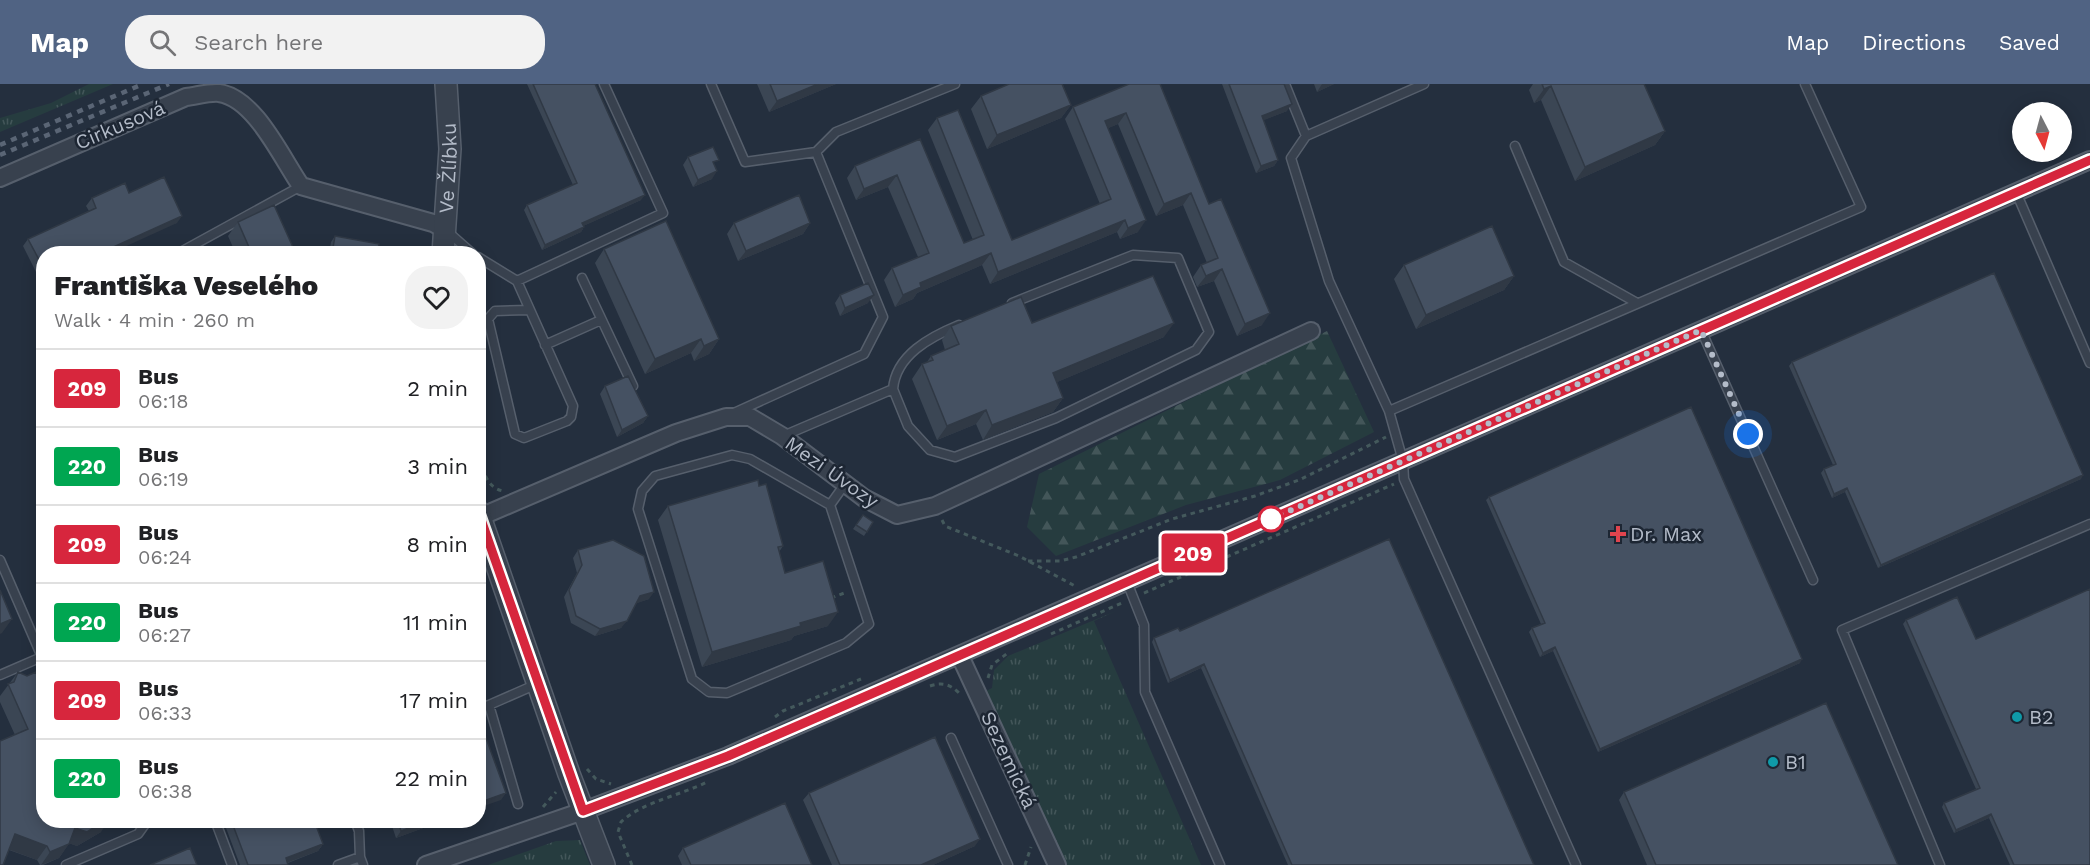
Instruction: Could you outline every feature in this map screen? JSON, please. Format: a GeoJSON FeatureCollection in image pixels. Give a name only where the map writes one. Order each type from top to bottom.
{"type":"FeatureCollection","features":[{"type":"Feature","properties":{"kind":"street","name":"Ve Žlíbku"},"geometry":{"type":"LineString","coordinates":[[443,246],[450,149],[446,84]]}},
{"type":"Feature","properties":{"kind":"street","name":"Cirkusová"},"geometry":{"type":"LineString","coordinates":[[0,178],[186,97],[217,93],[234,97],[256,115],[301,186]]}},
{"type":"Feature","properties":{"kind":"street"},"geometry":{"type":"LineString","coordinates":[[426,865],[583,811],[728,756],[2090,160]]}},
{"type":"Feature","properties":{"kind":"street"},"geometry":{"type":"LineString","coordinates":[[301,186],[433,223],[444,229]]}},
{"type":"Feature","properties":{"kind":"street","name":"Mezi Úvozy"},"geometry":{"type":"LineString","coordinates":[[486,512],[676,433],[726,417],[750,417],[782,436],[864,498],[897,515],[935,506],[1311,331]]}},
{"type":"Feature","properties":{"kind":"street"},"geometry":{"type":"LineString","coordinates":[[486,535],[537,684],[604,865]]}},
{"type":"Feature","properties":{"kind":"street","name":"Sezemická"},"geometry":{"type":"LineString","coordinates":[[960,656],[1057,865]]}},
{"type":"Feature","properties":{"kind":"lane"},"geometry":{"type":"LineString","coordinates":[[517,281],[663,213],[604,84]]}},
{"type":"Feature","properties":{"kind":"lane"},"geometry":{"type":"LineString","coordinates":[[711,84],[745,162],[816,152],[836,132],[955,84]]}},
{"type":"Feature","properties":{"kind":"lane"},"geometry":{"type":"LineString","coordinates":[[1285,84],[1306,136]]}},
{"type":"Feature","properties":{"kind":"lane"},"geometry":{"type":"LineString","coordinates":[[1424,84],[1306,136],[1291,158],[1329,281],[1389,411],[1403,461],[1404,479],[1576,865]]}},
{"type":"Feature","properties":{"kind":"lane"},"geometry":{"type":"LineString","coordinates":[[1389,411],[1861,207],[1805,84]]}},
{"type":"Feature","properties":{"kind":"lane"},"geometry":{"type":"LineString","coordinates":[[1515,146],[1564,262],[1637,303]]}},
{"type":"Feature","properties":{"kind":"lane"},"geometry":{"type":"LineString","coordinates":[[726,417],[864,354],[883,317],[816,152]]}},
{"type":"Feature","properties":{"kind":"lane"},"geometry":{"type":"LineString","coordinates":[[192,246],[301,186]]}},
{"type":"Feature","properties":{"kind":"lane"},"geometry":{"type":"LineString","coordinates":[[2016,192],[2090,363]]}},
{"type":"Feature","properties":{"kind":"lane"},"geometry":{"type":"LineString","coordinates":[[444,229],[464,246]]}},
{"type":"Feature","properties":{"kind":"lane"},"geometry":{"type":"LineString","coordinates":[[972,320],[928,337],[894,372],[893,389],[908,426],[930,450],[955,458],[1056,418],[1196,350],[1209,332],[1178,258],[1133,255],[1004,307]]}},
{"type":"Feature","properties":{"kind":"lane"},"geometry":{"type":"LineString","coordinates":[[486,262],[517,281],[573,406],[573,412],[567,421],[530,436],[519,437],[515,434],[488,319],[495,311],[529,310]]}},
{"type":"Feature","properties":{"kind":"lane"},"geometry":{"type":"LineString","coordinates":[[582,278],[638,398]]}},
{"type":"Feature","properties":{"kind":"lane"},"geometry":{"type":"LineString","coordinates":[[545,345],[601,320]]}},
{"type":"Feature","properties":{"kind":"lane"},"geometry":{"type":"LineString","coordinates":[[1701,330],[1813,580]]}},
{"type":"Feature","properties":{"kind":"lane"},"geometry":{"type":"LineString","coordinates":[[782,436],[893,389]]}},
{"type":"Feature","properties":{"kind":"lane"},"geometry":{"type":"LineString","coordinates":[[732,454],[750,459],[830,505],[869,624],[846,643],[727,693],[709,692],[692,679],[638,509],[642,491],[654,476],[732,454]]}},
{"type":"Feature","properties":{"kind":"lane"},"geometry":{"type":"LineString","coordinates":[[830,505],[845,484]]}},
{"type":"Feature","properties":{"kind":"lane"},"geometry":{"type":"LineString","coordinates":[[1940,865],[1842,630],[2090,524]]}},
{"type":"Feature","properties":{"kind":"lane"},"geometry":{"type":"LineString","coordinates":[[0,560],[36,640]]}},
{"type":"Feature","properties":{"kind":"lane"},"geometry":{"type":"LineString","coordinates":[[1127,582],[1144,625],[1145,692],[1221,865]]}},
{"type":"Feature","properties":{"kind":"lane"},"geometry":{"type":"LineString","coordinates":[[0,675],[36,659]]}},
{"type":"Feature","properties":{"kind":"lane"},"geometry":{"type":"LineString","coordinates":[[486,706],[537,684]]}},
{"type":"Feature","properties":{"kind":"lane"},"geometry":{"type":"LineString","coordinates":[[489,705],[518,804]]}},
{"type":"Feature","properties":{"kind":"lane"},"geometry":{"type":"LineString","coordinates":[[951,738],[1008,865]]}},
{"type":"Feature","properties":{"kind":"lane"},"geometry":{"type":"LineString","coordinates":[[66,865],[138,834],[142,828]]}},
{"type":"Feature","properties":{"kind":"lane"},"geometry":{"type":"LineString","coordinates":[[218,828],[232,865]]}},
{"type":"Feature","properties":{"kind":"lane"},"geometry":{"type":"LineString","coordinates":[[338,865],[361,861],[359,828]]}},
{"type":"Feature","properties":{"kind":"path"},"geometry":{"type":"LineString","coordinates":[[1028,561],[1060,561],[1076,557],[1172,519],[1264,493],[1336,463],[1396,431]]}},
{"type":"Feature","properties":{"kind":"path"},"geometry":{"type":"LineString","coordinates":[[486,478],[492,487],[506,491]]}},
{"type":"Feature","properties":{"kind":"path"},"geometry":{"type":"LineString","coordinates":[[935,506],[945,526],[1028,561],[1094,597]]}},
{"type":"Feature","properties":{"kind":"path"},"geometry":{"type":"LineString","coordinates":[[827,599],[857,588]]}},
{"type":"Feature","properties":{"kind":"path"},"geometry":{"type":"LineString","coordinates":[[929,687],[940,683],[949,685],[962,696]]}},
{"type":"Feature","properties":{"kind":"path"},"geometry":{"type":"LineString","coordinates":[[632,865],[618,832],[621,822],[627,816],[688,792],[719,776]]}},
{"type":"Feature","properties":{"kind":"path"},"geometry":{"type":"LineString","coordinates":[[1025,865],[1032,844]]}},
{"type":"Feature","properties":{"kind":"green space"},"geometry":{"type":"Polygon","coordinates":[[[89,84],[113,84],[0,132],[0,118],[51,103],[89,84]]]}},
{"type":"Feature","properties":{"kind":"green space"},"geometry":{"type":"Polygon","coordinates":[[[1327,331],[1374,432],[1280,480],[1186,505],[1056,556],[1027,527],[1039,474],[1327,331]]]}},
{"type":"Feature","properties":{"kind":"green space"},"geometry":{"type":"Polygon","coordinates":[[[1116,611],[1094,621],[1201,865],[1067,865],[986,691],[992,688],[994,670],[1008,656],[1116,611]]]}},
{"type":"Feature","properties":{"kind":"green space"},"geometry":{"type":"Polygon","coordinates":[[[580,840],[590,865],[488,865],[556,841],[580,840]]]}},
{"type":"Feature","properties":{"kind":"building"},"geometry":{"type":"Polygon","coordinates":[[[533,84],[595,84],[645,195],[582,223],[584,227],[545,245],[527,205],[577,183],[533,84]]]}},
{"type":"Feature","properties":{"kind":"building"},"geometry":{"type":"Polygon","coordinates":[[[770,84],[818,84],[777,101],[770,84]]]}},
{"type":"Feature","properties":{"kind":"building"},"geometry":{"type":"Polygon","coordinates":[[[1009,84],[1062,84],[1071,105],[997,135],[981,96],[1009,84]]]}},
{"type":"Feature","properties":{"kind":"building"},"geometry":{"type":"Polygon","coordinates":[[[1129,84],[1160,84],[1209,204],[1221,199],[1270,313],[1245,324],[1222,269],[1206,276],[1201,265],[1218,258],[1191,193],[1164,204],[1126,113],[1105,121],[1146,220],[1128,228],[1125,220],[998,272],[991,253],[920,283],[921,287],[903,295],[892,268],[929,253],[897,175],[864,189],[855,166],[920,139],[964,243],[984,235],[937,118],[958,110],[1012,240],[1111,199],[1073,107],[1129,84]]]}},
{"type":"Feature","properties":{"kind":"building"},"geometry":{"type":"Polygon","coordinates":[[[1229,84],[1284,84],[1292,104],[1262,116],[1278,160],[1261,166],[1229,84]]]}},
{"type":"Feature","properties":{"kind":"building"},"geometry":{"type":"Polygon","coordinates":[[[1542,84],[1644,84],[1665,131],[1585,167],[1551,86],[1544,89],[1542,84]]]}},
{"type":"Feature","properties":{"kind":"building"},"geometry":{"type":"Polygon","coordinates":[[[713,147],[719,160],[713,162],[717,171],[698,180],[688,157],[713,147]]]}},
{"type":"Feature","properties":{"kind":"building"},"geometry":{"type":"Polygon","coordinates":[[[164,177],[182,216],[116,246],[36,246],[36,254],[28,239],[96,208],[92,198],[125,183],[129,193],[164,177]]]}},
{"type":"Feature","properties":{"kind":"building"},"geometry":{"type":"Polygon","coordinates":[[[799,195],[810,223],[746,251],[734,223],[799,195]]]}},
{"type":"Feature","properties":{"kind":"building"},"geometry":{"type":"Polygon","coordinates":[[[274,205],[292,246],[248,246],[238,222],[274,205]]]}},
{"type":"Feature","properties":{"kind":"building"},"geometry":{"type":"Polygon","coordinates":[[[666,221],[719,339],[704,346],[701,339],[655,359],[604,249],[666,221]]]}},
{"type":"Feature","properties":{"kind":"building"},"geometry":{"type":"Polygon","coordinates":[[[1492,226],[1514,276],[1426,315],[1404,265],[1492,226]]]}},
{"type":"Feature","properties":{"kind":"building"},"geometry":{"type":"Polygon","coordinates":[[[335,236],[379,244],[379,246],[333,246],[335,236]]]}},
{"type":"Feature","properties":{"kind":"building"},"geometry":{"type":"Polygon","coordinates":[[[1994,273],[2083,475],[1881,565],[1847,488],[1834,494],[1824,469],[1836,464],[1792,362],[1994,273]]]}},
{"type":"Feature","properties":{"kind":"building"},"geometry":{"type":"Polygon","coordinates":[[[1153,276],[1174,323],[1053,373],[1063,398],[992,425],[986,410],[947,426],[922,364],[933,360],[931,356],[959,344],[951,326],[1021,297],[1032,323],[1153,276]]]}},
{"type":"Feature","properties":{"kind":"building"},"geometry":{"type":"Polygon","coordinates":[[[868,283],[874,295],[845,308],[840,295],[868,283]]]}},
{"type":"Feature","properties":{"kind":"building"},"geometry":{"type":"Polygon","coordinates":[[[628,376],[648,416],[622,430],[605,386],[628,376]]]}},
{"type":"Feature","properties":{"kind":"building"},"geometry":{"type":"Polygon","coordinates":[[[1691,407],[1802,659],[1600,749],[1555,647],[1543,653],[1532,628],[1545,623],[1489,497],[1691,407]]]}},
{"type":"Feature","properties":{"kind":"building"},"geometry":{"type":"Polygon","coordinates":[[[758,480],[759,486],[766,484],[783,546],[778,547],[785,573],[823,561],[838,612],[800,623],[801,626],[712,652],[668,506],[758,480]]]}},
{"type":"Feature","properties":{"kind":"building"},"geometry":{"type":"Polygon","coordinates":[[[863,515],[873,522],[867,532],[856,525],[863,515]]]}},
{"type":"Feature","properties":{"kind":"building"},"geometry":{"type":"Polygon","coordinates":[[[1389,539],[1534,865],[1292,865],[1204,664],[1170,680],[1154,638],[1178,628],[1180,631],[1389,539]]]}},
{"type":"Feature","properties":{"kind":"building"},"geometry":{"type":"Polygon","coordinates":[[[613,540],[644,556],[654,592],[640,596],[627,621],[600,629],[576,616],[569,590],[582,565],[578,550],[613,540]]]}},
{"type":"Feature","properties":{"kind":"building","name":"B2"},"geometry":{"type":"Polygon","coordinates":[[[2090,589],[2090,865],[2014,865],[1991,814],[1956,830],[1944,803],[1980,788],[1906,620],[1957,597],[1976,639],[2090,589]]]}},
{"type":"Feature","properties":{"kind":"building"},"geometry":{"type":"Polygon","coordinates":[[[0,590],[12,619],[0,624],[0,590]]]}},
{"type":"Feature","properties":{"kind":"building"},"geometry":{"type":"Polygon","coordinates":[[[18,672],[27,676],[36,672],[36,828],[75,828],[69,844],[50,852],[47,846],[15,834],[3,865],[0,865],[0,741],[28,729],[8,684],[14,682],[18,672]]]}},
{"type":"Feature","properties":{"kind":"building","name":"B1"},"geometry":{"type":"Polygon","coordinates":[[[1826,703],[1898,865],[1656,865],[1624,792],[1826,703]]]}},
{"type":"Feature","properties":{"kind":"building"},"geometry":{"type":"Polygon","coordinates":[[[935,737],[980,839],[921,865],[840,865],[809,793],[935,737]]]}},
{"type":"Feature","properties":{"kind":"building"},"geometry":{"type":"Polygon","coordinates":[[[486,738],[506,793],[486,800],[486,738]]]}},
{"type":"Feature","properties":{"kind":"building"},"geometry":{"type":"Polygon","coordinates":[[[785,803],[812,865],[691,865],[683,848],[785,803]]]}},
{"type":"Feature","properties":{"kind":"building"},"geometry":{"type":"Polygon","coordinates":[[[75,828],[93,828],[87,832],[75,828]]]}},
{"type":"Feature","properties":{"kind":"building"},"geometry":{"type":"Polygon","coordinates":[[[234,828],[317,828],[323,844],[286,858],[288,865],[248,865],[234,828]]]}},
{"type":"Feature","properties":{"kind":"building"},"geometry":{"type":"Polygon","coordinates":[[[190,848],[197,865],[150,865],[190,848]]]}},
{"type":"Feature","properties":{"kind":"railway"},"geometry":{"type":"LineString","coordinates":[[0,145],[143,84]]}},
{"type":"Feature","properties":{"kind":"railway"},"geometry":{"type":"LineString","coordinates":[[0,155],[169,84]]}},
{"type":"Feature","properties":{"kind":"bus line","name":"209"},"geometry":{"type":"LineString","coordinates":[[486,536],[583,811],[728,756],[2090,160]]}},
{"type":"Feature","properties":{"kind":"place","name":"Dr. Max"},"geometry":{"type":"Point","coordinates":[1618,534]}},
{"type":"Feature","properties":{"kind":"place","name":"B2"},"geometry":{"type":"Point","coordinates":[2017,717]}},
{"type":"Feature","properties":{"kind":"place","name":"B1"},"geometry":{"type":"Point","coordinates":[1773,762]}},
{"type":"Feature","properties":{"kind":"route"},"geometry":{"type":"LineString","coordinates":[[1271,519],[1701,330],[1748,434]]}}]}
